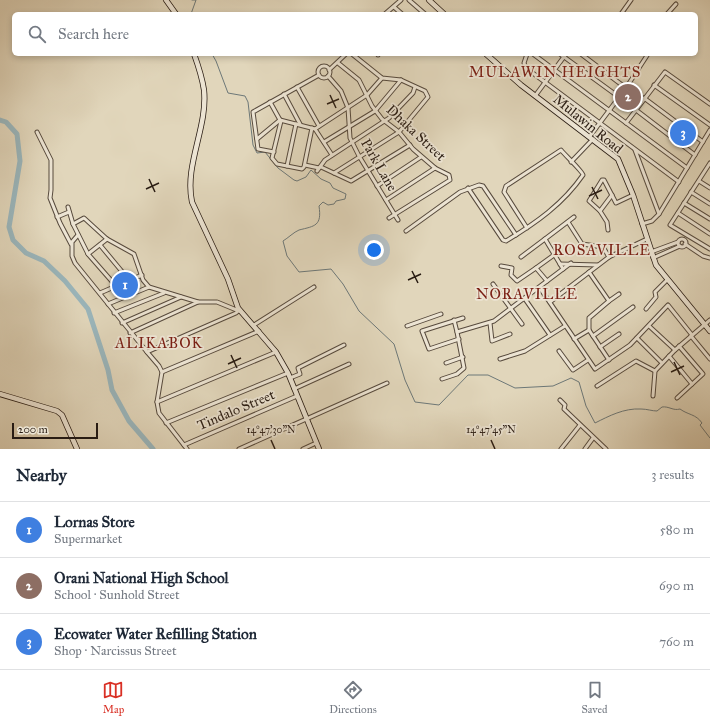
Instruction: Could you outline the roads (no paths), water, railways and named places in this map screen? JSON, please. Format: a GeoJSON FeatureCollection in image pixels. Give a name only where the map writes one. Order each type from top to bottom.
{"type":"FeatureCollection","features":[{"type":"Feature","properties":{"kind":"street"},"geometry":{"type":"LineString","coordinates":[[166,0],[175,12]]}},
{"type":"Feature","properties":{"kind":"street"},"geometry":{"type":"LineString","coordinates":[[388,12],[401,0]]}},
{"type":"Feature","properties":{"kind":"street"},"geometry":{"type":"LineString","coordinates":[[409,0],[423,12]]}},
{"type":"Feature","properties":{"kind":"street"},"geometry":{"type":"LineString","coordinates":[[429,0],[442,12]]}},
{"type":"Feature","properties":{"kind":"street"},"geometry":{"type":"LineString","coordinates":[[622,12],[631,0]]}},
{"type":"Feature","properties":{"kind":"street"},"geometry":{"type":"LineString","coordinates":[[669,12],[676,4]]}},
{"type":"Feature","properties":{"kind":"street"},"geometry":{"type":"LineString","coordinates":[[394,7],[400,12]]}},
{"type":"Feature","properties":{"kind":"street"},"geometry":{"type":"LineString","coordinates":[[195,56],[204,90],[203,108],[193,164],[191,194],[196,211],[228,279],[239,310]]}},
{"type":"Feature","properties":{"kind":"street"},"geometry":{"type":"LineString","coordinates":[[319,74],[323,78],[328,76],[329,70],[344,56]]}},
{"type":"Feature","properties":{"kind":"street"},"geometry":{"type":"LineString","coordinates":[[334,173],[398,132],[408,118],[426,101],[428,97],[425,91],[401,80],[382,78],[354,56]]}},
{"type":"Feature","properties":{"kind":"street","name":"Mulawin Road"},"geometry":{"type":"LineString","coordinates":[[488,56],[535,96],[618,159],[633,195],[653,258],[667,280],[710,331]]}},
{"type":"Feature","properties":{"kind":"street"},"geometry":{"type":"LineString","coordinates":[[527,56],[525,66],[600,124],[679,182]]}},
{"type":"Feature","properties":{"kind":"street"},"geometry":{"type":"LineString","coordinates":[[536,56],[687,168]]}},
{"type":"Feature","properties":{"kind":"street"},"geometry":{"type":"LineString","coordinates":[[535,96],[565,56],[618,98]]}},
{"type":"Feature","properties":{"kind":"street"},"geometry":{"type":"LineString","coordinates":[[584,56],[626,88]]}},
{"type":"Feature","properties":{"kind":"street"},"geometry":{"type":"LineString","coordinates":[[571,162],[592,138],[647,56]]}},
{"type":"Feature","properties":{"kind":"street","name":"Dhaka Street"},"geometry":{"type":"LineString","coordinates":[[338,63],[359,80],[375,111],[422,157],[435,168],[449,175],[450,180],[395,215]]}},
{"type":"Feature","properties":{"kind":"street"},"geometry":{"type":"LineString","coordinates":[[319,74],[319,69],[322,67],[327,67],[329,70]]}},
{"type":"Feature","properties":{"kind":"street"},"geometry":{"type":"LineString","coordinates":[[626,123],[665,72],[710,104]]}},
{"type":"Feature","properties":{"kind":"street"},"geometry":{"type":"LineString","coordinates":[[274,152],[258,149],[253,112],[319,74]]}},
{"type":"Feature","properties":{"kind":"street","name":"Park Lane"},"geometry":{"type":"LineString","coordinates":[[328,76],[341,91],[348,108],[350,125],[349,131],[352,142],[398,220]]}},
{"type":"Feature","properties":{"kind":"street"},"geometry":{"type":"LineString","coordinates":[[257,139],[280,121],[314,128],[319,126],[367,95],[382,78]]}},
{"type":"Feature","properties":{"kind":"street"},"geometry":{"type":"LineString","coordinates":[[324,142],[375,111],[401,80]]}},
{"type":"Feature","properties":{"kind":"street"},"geometry":{"type":"LineString","coordinates":[[654,86],[710,126]]}},
{"type":"Feature","properties":{"kind":"street"},"geometry":{"type":"LineString","coordinates":[[297,87],[319,126]]}},
{"type":"Feature","properties":{"kind":"street"},"geometry":{"type":"LineString","coordinates":[[319,169],[325,160],[385,121],[413,93],[415,87]]}},
{"type":"Feature","properties":{"kind":"street"},"geometry":{"type":"LineString","coordinates":[[284,94],[298,124],[287,166]]}},
{"type":"Feature","properties":{"kind":"street"},"geometry":{"type":"LineString","coordinates":[[644,98],[703,142]]}},
{"type":"Feature","properties":{"kind":"street"},"geometry":{"type":"LineString","coordinates":[[270,102],[280,121],[272,158],[277,164],[302,169],[305,165],[314,128]]}},
{"type":"Feature","properties":{"kind":"street"},"geometry":{"type":"LineString","coordinates":[[636,110],[695,155]]}},
{"type":"Feature","properties":{"kind":"street"},"geometry":{"type":"LineString","coordinates":[[314,128],[332,155]]}},
{"type":"Feature","properties":{"kind":"street"},"geometry":{"type":"LineString","coordinates":[[642,224],[652,221],[659,214],[710,130]]}},
{"type":"Feature","properties":{"kind":"street"},"geometry":{"type":"LineString","coordinates":[[37,132],[51,160],[52,190],[50,198],[57,217],[72,245],[75,263],[122,323],[159,366],[162,372],[157,402],[159,413],[187,449]]}},
{"type":"Feature","properties":{"kind":"street"},"geometry":{"type":"LineString","coordinates":[[305,165],[334,173],[351,181],[410,145]]}},
{"type":"Feature","properties":{"kind":"street"},"geometry":{"type":"LineString","coordinates":[[634,149],[659,214]]}},
{"type":"Feature","properties":{"kind":"street"},"geometry":{"type":"LineString","coordinates":[[468,188],[503,240],[506,241],[527,228],[567,196],[583,175],[582,171],[571,162],[561,150],[506,186],[504,192],[527,228]]}},
{"type":"Feature","properties":{"kind":"street"},"geometry":{"type":"LineString","coordinates":[[377,186],[422,157]]}},
{"type":"Feature","properties":{"kind":"street"},"geometry":{"type":"LineString","coordinates":[[710,163],[670,225],[710,249]]}},
{"type":"Feature","properties":{"kind":"street"},"geometry":{"type":"LineString","coordinates":[[386,200],[435,168]]}},
{"type":"Feature","properties":{"kind":"street"},"geometry":{"type":"LineString","coordinates":[[706,170],[710,172]]}},
{"type":"Feature","properties":{"kind":"street"},"geometry":{"type":"LineString","coordinates":[[608,230],[607,222],[600,211],[589,201],[602,180],[604,180],[616,203],[633,195]]}},
{"type":"Feature","properties":{"kind":"street"},"geometry":{"type":"LineString","coordinates":[[699,181],[710,188]]}},
{"type":"Feature","properties":{"kind":"street"},"geometry":{"type":"LineString","coordinates":[[406,231],[460,192],[479,185],[483,186],[516,235]]}},
{"type":"Feature","properties":{"kind":"street"},"geometry":{"type":"LineString","coordinates":[[691,192],[710,204]]}},
{"type":"Feature","properties":{"kind":"street"},"geometry":{"type":"LineString","coordinates":[[600,211],[612,196]]}},
{"type":"Feature","properties":{"kind":"street"},"geometry":{"type":"LineString","coordinates":[[684,203],[710,219]]}},
{"type":"Feature","properties":{"kind":"street"},"geometry":{"type":"LineString","coordinates":[[68,207],[73,224],[88,254],[116,286]]}},
{"type":"Feature","properties":{"kind":"street"},"geometry":{"type":"LineString","coordinates":[[57,217],[69,212]]}},
{"type":"Feature","properties":{"kind":"street"},"geometry":{"type":"LineString","coordinates":[[678,213],[710,234]]}},
{"type":"Feature","properties":{"kind":"street"},"geometry":{"type":"LineString","coordinates":[[389,218],[395,215]]}},
{"type":"Feature","properties":{"kind":"street"},"geometry":{"type":"LineString","coordinates":[[521,257],[574,217]]}},
{"type":"Feature","properties":{"kind":"street"},"geometry":{"type":"LineString","coordinates":[[73,224],[84,218],[108,239],[134,254],[142,275],[149,287],[198,302],[217,302],[239,310],[254,325],[276,352],[289,376],[319,449]]}},
{"type":"Feature","properties":{"kind":"street"},"geometry":{"type":"LineString","coordinates":[[568,222],[582,244],[603,247],[609,257]]}},
{"type":"Feature","properties":{"kind":"street"},"geometry":{"type":"LineString","coordinates":[[72,245],[73,239],[78,235]]}},
{"type":"Feature","properties":{"kind":"street"},"geometry":{"type":"LineString","coordinates":[[88,254],[108,239]]}},
{"type":"Feature","properties":{"kind":"street"},"geometry":{"type":"LineString","coordinates":[[545,239],[563,269]]}},
{"type":"Feature","properties":{"kind":"street"},"geometry":{"type":"LineString","coordinates":[[550,302],[609,257],[647,239]]}},
{"type":"Feature","properties":{"kind":"street"},"geometry":{"type":"LineString","coordinates":[[651,252],[683,239],[685,244],[703,256],[710,258]]}},
{"type":"Feature","properties":{"kind":"street"},"geometry":{"type":"LineString","coordinates":[[678,242],[680,246]]}},
{"type":"Feature","properties":{"kind":"street"},"geometry":{"type":"LineString","coordinates":[[653,258],[685,244]]}},
{"type":"Feature","properties":{"kind":"street"},"geometry":{"type":"LineString","coordinates":[[100,245],[129,280]]}},
{"type":"Feature","properties":{"kind":"street"},"geometry":{"type":"LineString","coordinates":[[664,247],[666,252]]}},
{"type":"Feature","properties":{"kind":"street"},"geometry":{"type":"LineString","coordinates":[[501,266],[512,268],[511,275],[517,281],[554,255]]}},
{"type":"Feature","properties":{"kind":"street"},"geometry":{"type":"LineString","coordinates":[[560,264],[571,263],[598,265]]}},
{"type":"Feature","properties":{"kind":"street"},"geometry":{"type":"LineString","coordinates":[[457,332],[490,323],[540,288],[571,263]]}},
{"type":"Feature","properties":{"kind":"street"},"geometry":{"type":"LineString","coordinates":[[536,268],[547,281]]}},
{"type":"Feature","properties":{"kind":"street"},"geometry":{"type":"LineString","coordinates":[[589,272],[609,301]]}},
{"type":"Feature","properties":{"kind":"street"},"geometry":{"type":"LineString","coordinates":[[100,293],[142,275]]}},
{"type":"Feature","properties":{"kind":"street"},"geometry":{"type":"LineString","coordinates":[[646,309],[656,297],[655,292],[667,280]]}},
{"type":"Feature","properties":{"kind":"street"},"geometry":{"type":"LineString","coordinates":[[493,284],[512,308],[522,324]]}},
{"type":"Feature","properties":{"kind":"street"},"geometry":{"type":"LineString","coordinates":[[108,304],[149,287]]}},
{"type":"Feature","properties":{"kind":"street"},"geometry":{"type":"LineString","coordinates":[[254,325],[314,287]]}},
{"type":"Feature","properties":{"kind":"street"},"geometry":{"type":"LineString","coordinates":[[540,288],[595,369],[625,349],[668,305],[710,359]]}},
{"type":"Feature","properties":{"kind":"street"},"geometry":{"type":"LineString","coordinates":[[114,313],[165,293]]}},
{"type":"Feature","properties":{"kind":"street"},"geometry":{"type":"LineString","coordinates":[[609,360],[589,330],[589,318],[619,294]]}},
{"type":"Feature","properties":{"kind":"street"},"geometry":{"type":"LineString","coordinates":[[122,323],[181,297]]}},
{"type":"Feature","properties":{"kind":"street"},"geometry":{"type":"LineString","coordinates":[[525,299],[550,335]]}},
{"type":"Feature","properties":{"kind":"street"},"geometry":{"type":"LineString","coordinates":[[130,332],[198,302]]}},
{"type":"Feature","properties":{"kind":"street"},"geometry":{"type":"LineString","coordinates":[[593,336],[633,307]]}},
{"type":"Feature","properties":{"kind":"street"},"geometry":{"type":"LineString","coordinates":[[147,352],[239,310]]}},
{"type":"Feature","properties":{"kind":"street"},"geometry":{"type":"LineString","coordinates":[[407,326],[441,314]]}},
{"type":"Feature","properties":{"kind":"street"},"geometry":{"type":"LineString","coordinates":[[459,339],[429,349],[422,331],[463,318]]}},
{"type":"Feature","properties":{"kind":"street"},"geometry":{"type":"LineString","coordinates":[[427,319],[432,327]]}},
{"type":"Feature","properties":{"kind":"street"},"geometry":{"type":"LineString","coordinates":[[442,379],[462,371],[465,365],[454,320]]}},
{"type":"Feature","properties":{"kind":"street"},"geometry":{"type":"LineString","coordinates":[[653,396],[655,371],[679,346],[710,320]]}},
{"type":"Feature","properties":{"kind":"street"},"geometry":{"type":"LineString","coordinates":[[490,323],[493,343],[510,334]]}},
{"type":"Feature","properties":{"kind":"street"},"geometry":{"type":"LineString","coordinates":[[500,359],[525,351],[565,326]]}},
{"type":"Feature","properties":{"kind":"street"},"geometry":{"type":"LineString","coordinates":[[649,326],[675,350]]}},
{"type":"Feature","properties":{"kind":"street"},"geometry":{"type":"LineString","coordinates":[[574,339],[589,330]]}},
{"type":"Feature","properties":{"kind":"street"},"geometry":{"type":"LineString","coordinates":[[162,372],[259,331]]}},
{"type":"Feature","properties":{"kind":"street"},"geometry":{"type":"LineString","coordinates":[[600,347],[619,334]]}},
{"type":"Feature","properties":{"kind":"street"},"geometry":{"type":"LineString","coordinates":[[637,338],[662,363]]}},
{"type":"Feature","properties":{"kind":"street"},"geometry":{"type":"LineString","coordinates":[[166,423],[289,376],[300,374],[298,368],[344,344]]}},
{"type":"Feature","properties":{"kind":"street"},"geometry":{"type":"LineString","coordinates":[[677,398],[703,374],[679,346]]}},
{"type":"Feature","properties":{"kind":"street"},"geometry":{"type":"LineString","coordinates":[[559,351],[573,370],[588,360]]}},
{"type":"Feature","properties":{"kind":"street"},"geometry":{"type":"LineString","coordinates":[[157,402],[276,352]]}},
{"type":"Feature","properties":{"kind":"street"},"geometry":{"type":"LineString","coordinates":[[669,356],[692,384]]}},
{"type":"Feature","properties":{"kind":"street"},"geometry":{"type":"LineString","coordinates":[[446,363],[463,357]]}},
{"type":"Feature","properties":{"kind":"street"},"geometry":{"type":"LineString","coordinates":[[597,386],[636,361],[655,371]]}},
{"type":"Feature","properties":{"kind":"street"},"geometry":{"type":"LineString","coordinates":[[294,389],[349,364]]}},
{"type":"Feature","properties":{"kind":"street"},"geometry":{"type":"LineString","coordinates":[[239,449],[307,420],[387,383]]}},
{"type":"Feature","properties":{"kind":"street"},"geometry":{"type":"LineString","coordinates":[[0,394],[57,411],[62,415],[77,449]]}},
{"type":"Feature","properties":{"kind":"street","name":"Tindalo Street"},"geometry":{"type":"LineString","coordinates":[[184,445],[297,396]]}},
{"type":"Feature","properties":{"kind":"street"},"geometry":{"type":"LineString","coordinates":[[560,400],[565,405],[564,409],[606,449]]}},
{"type":"Feature","properties":{"kind":"street"},"geometry":{"type":"LineString","coordinates":[[561,449],[580,425]]}},
{"type":"Feature","properties":{"kind":"street"},"geometry":{"type":"LineString","coordinates":[[585,449],[593,438]]}},
{"type":"Feature","properties":{"kind":"street"},"geometry":{"type":"LineString","coordinates":[[303,449],[316,443]]}},
{"type":"Feature","properties":{"kind":"waterway"},"geometry":{"type":"LineString","coordinates":[[192,0],[196,0],[192,12]]}},
{"type":"Feature","properties":{"kind":"waterway"},"geometry":{"type":"LineString","coordinates":[[213,56],[228,93],[245,96],[248,102],[253,145],[257,153],[265,152],[278,168],[294,180],[297,181],[306,177],[311,170],[321,179],[330,183],[333,188],[346,194],[345,199],[336,201],[334,204],[328,205],[323,202],[319,206],[320,213],[316,224],[297,231],[283,241],[287,256],[299,272],[331,269],[343,284],[359,311],[394,344],[405,380],[415,402],[439,405],[468,375],[488,375],[515,388],[553,386],[571,378],[579,382],[586,406],[595,423],[617,413],[629,410],[643,409],[657,411],[662,407],[667,407],[680,409],[695,416],[700,420],[702,423],[700,425],[710,438]]}},
{"type":"Feature","properties":{"kind":"waterway"},"geometry":{"type":"LineString","coordinates":[[0,120],[6,122],[17,134],[20,161],[9,227],[13,240],[26,253],[44,261],[65,281],[88,309],[108,370],[112,390],[129,421],[153,449]]}},
{"type":"Feature","properties":{"kind":"place","name":"Orani National High School"},"geometry":{"type":"Point","coordinates":[628,97]}},
{"type":"Feature","properties":{"kind":"place","name":"Ecowater Water Refilling Station"},"geometry":{"type":"Point","coordinates":[683,133]}},
{"type":"Feature","properties":{"kind":"place","name":"Lornas Store"},"geometry":{"type":"Point","coordinates":[125,285]}},
{"type":"Feature","properties":{"kind":"district","name":"MULAWIN HEIGHTS"},"geometry":{"type":"Point","coordinates":[555,72]}},
{"type":"Feature","properties":{"kind":"district","name":"ROSAVILLE"},"geometry":{"type":"Point","coordinates":[602,250]}},
{"type":"Feature","properties":{"kind":"district","name":"NORAVILLE"},"geometry":{"type":"Point","coordinates":[527,294]}},
{"type":"Feature","properties":{"kind":"district","name":"ALIKABOK"},"geometry":{"type":"Point","coordinates":[159,343]}}]}
